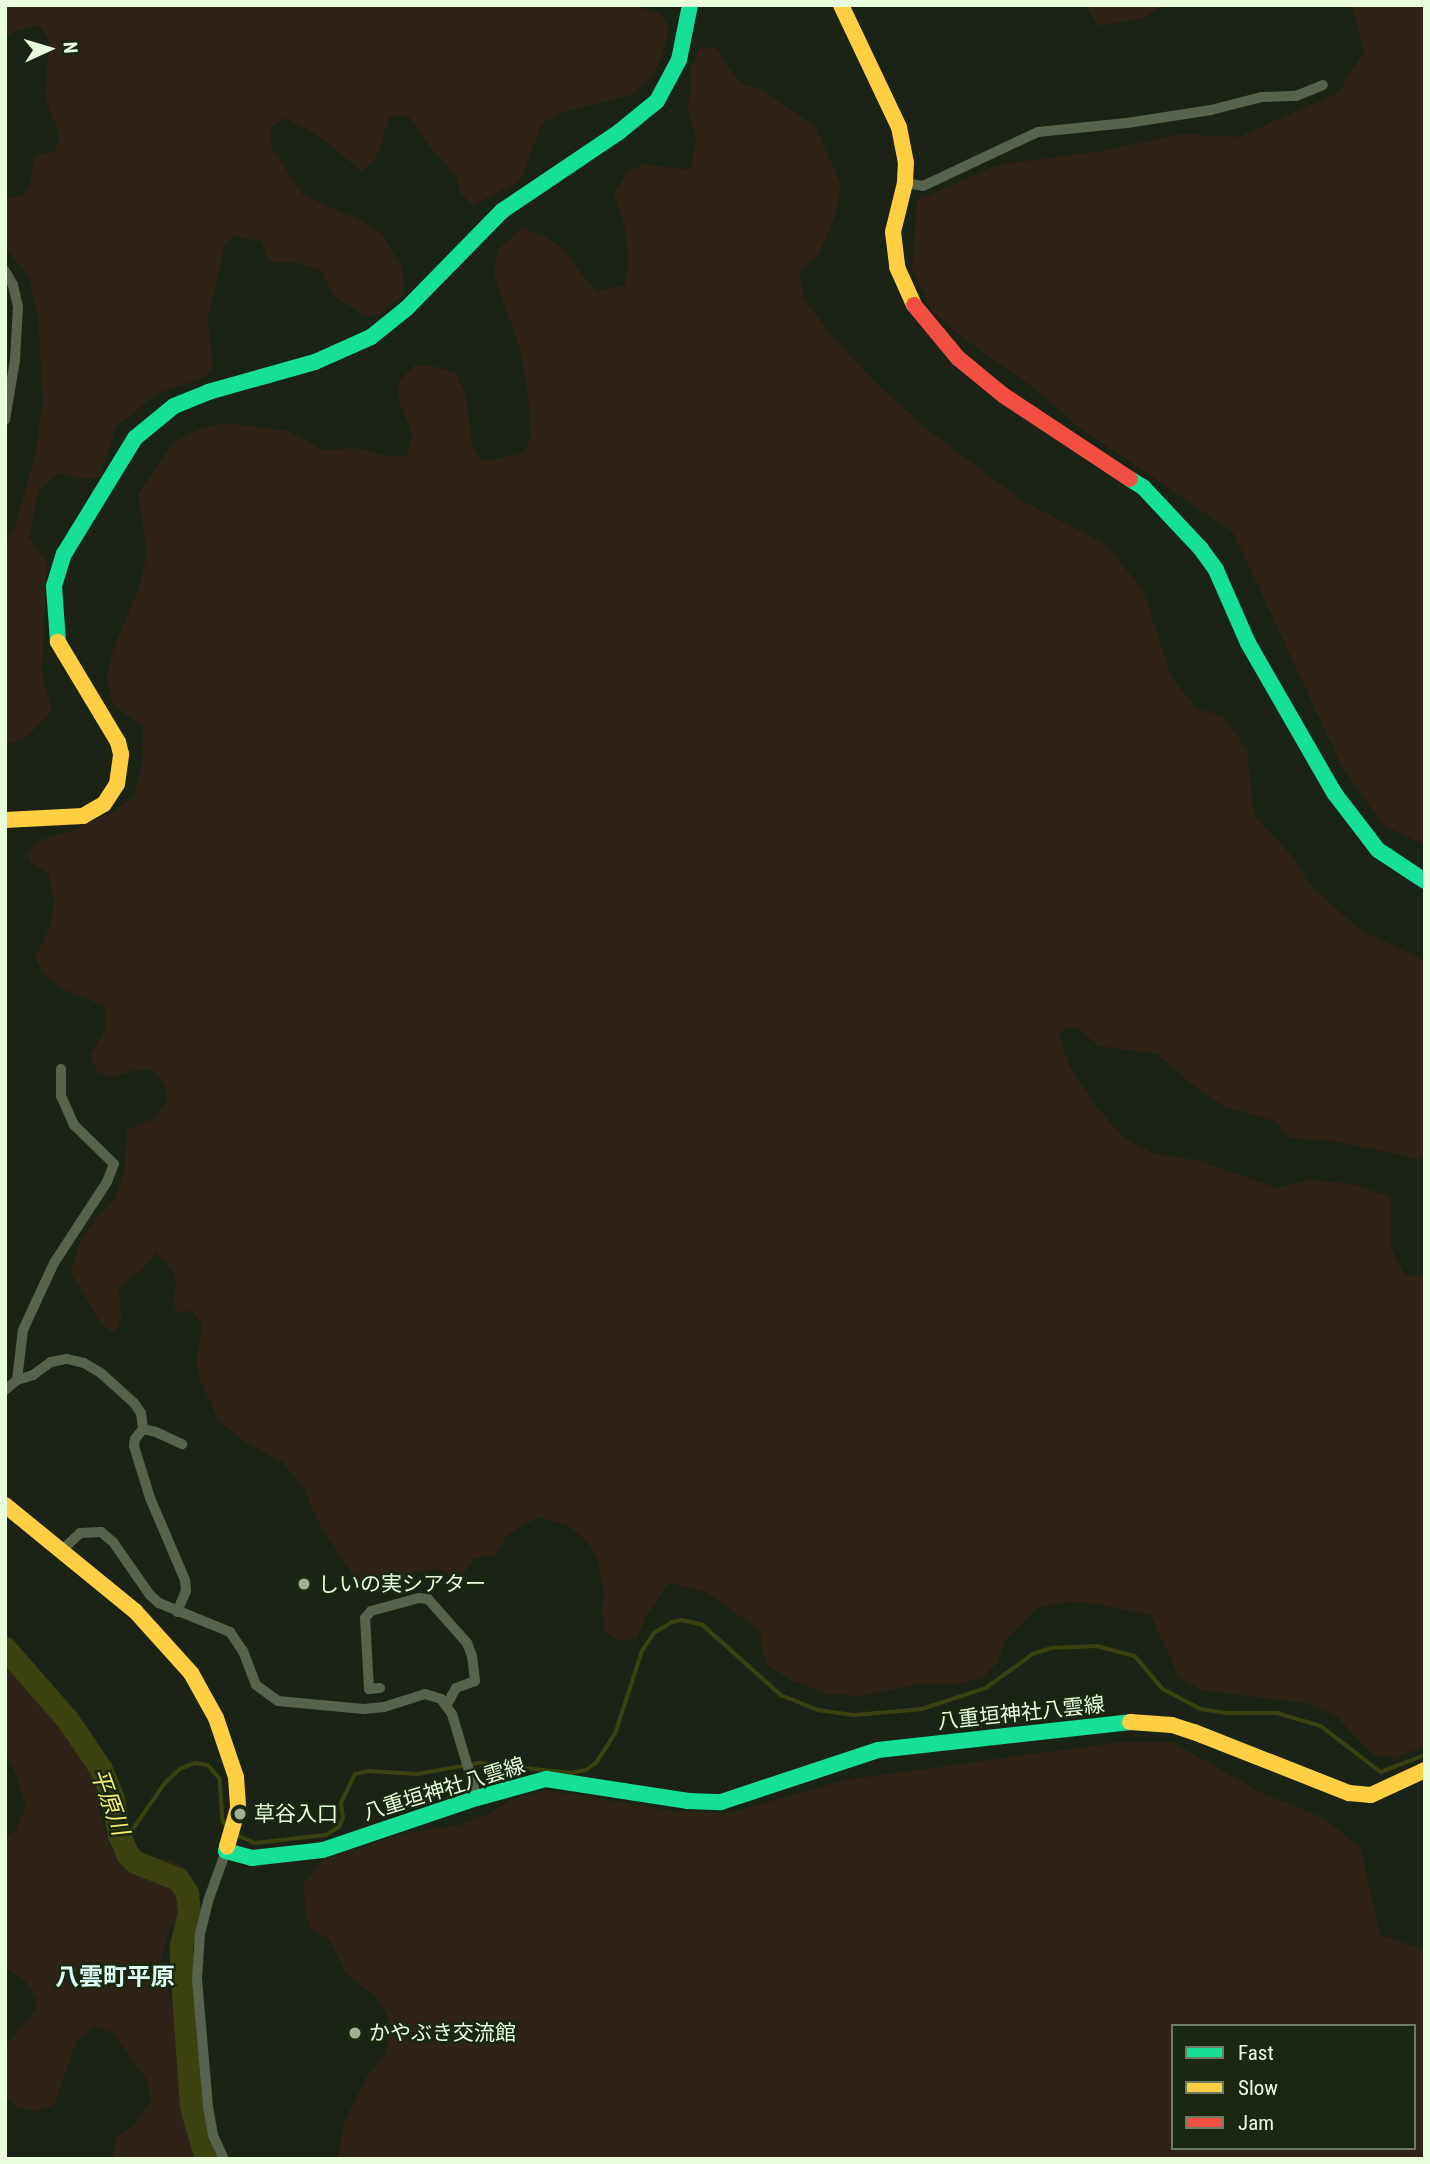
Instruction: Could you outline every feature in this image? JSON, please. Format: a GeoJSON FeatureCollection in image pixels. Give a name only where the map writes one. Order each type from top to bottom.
{"type":"FeatureCollection","features":[{"type":"Feature","properties":{"kind":"street"},"geometry":{"type":"LineString","coordinates":[[5,820],[83,816],[104,804],[117,784],[121,754],[118,742],[58,646],[53,604],[54,586],[64,554],[135,438],[174,406],[208,392],[315,362],[371,338],[406,309],[502,211],[619,132],[657,101],[679,60],[690,5]]}},
{"type":"Feature","properties":{"kind":"street"},"geometry":{"type":"LineString","coordinates":[[841,5],[898,127],[905,162],[905,183],[893,232],[897,267],[909,297],[924,320],[958,358],[1003,395],[1143,488],[1201,550],[1216,570],[1248,643],[1335,794],[1378,850],[1425,881]]}},
{"type":"Feature","properties":{"kind":"street"},"geometry":{"type":"LineString","coordinates":[[905,183],[923,186],[1038,132],[1127,123],[1211,110],[1250,99],[1296,96],[1323,85]]}},
{"type":"Feature","properties":{"kind":"street"},"geometry":{"type":"LineString","coordinates":[[5,271],[13,285],[18,306],[15,360],[5,420]]}},
{"type":"Feature","properties":{"kind":"street"},"geometry":{"type":"LineString","coordinates":[[17,1380],[23,1331],[54,1264],[107,1182],[114,1164],[74,1125],[61,1096],[61,1069]]}},
{"type":"Feature","properties":{"kind":"street"},"geometry":{"type":"LineString","coordinates":[[5,1390],[17,1380],[33,1375],[51,1362],[66,1359],[84,1363],[102,1374],[134,1403],[141,1413],[144,1429]]}},
{"type":"Feature","properties":{"kind":"street"},"geometry":{"type":"LineString","coordinates":[[144,1429],[182,1444]]}},
{"type":"Feature","properties":{"kind":"street"},"geometry":{"type":"LineString","coordinates":[[144,1429],[135,1438],[135,1454],[150,1498],[185,1580],[186,1591],[177,1612]]}},
{"type":"Feature","properties":{"kind":"street"},"geometry":{"type":"LineString","coordinates":[[5,1505],[155,1630],[205,1695],[236,1777],[238,1808],[208,1900],[200,1934],[197,1978],[208,2107],[213,2135],[224,2159]]}},
{"type":"Feature","properties":{"kind":"street"},"geometry":{"type":"LineString","coordinates":[[62,1550],[80,1533],[101,1532],[113,1542],[150,1595],[177,1612],[230,1632],[243,1651],[256,1685],[278,1701],[364,1709],[384,1707],[425,1694],[447,1704],[477,1798]]}},
{"type":"Feature","properties":{"kind":"street"},"geometry":{"type":"LineString","coordinates":[[380,1688],[369,1689],[365,1618],[371,1611],[419,1598],[428,1599],[467,1643],[472,1656],[475,1681],[456,1688],[447,1704]]}},
{"type":"Feature","properties":{"kind":"street","name":"八重垣神社八雲線"},"geometry":{"type":"LineString","coordinates":[[230,1839],[252,1858],[300,1855],[477,1798],[546,1779],[688,1801],[721,1802],[878,1750],[1138,1721],[1172,1725],[1349,1793],[1371,1795],[1425,1770]]}},
{"type":"Feature","properties":{"kind":"shaded area"},"geometry":{"type":"Polygon","coordinates":[[[5,5],[630,5],[660,13],[669,27],[663,53],[652,76],[631,95],[559,113],[542,124],[520,181],[473,205],[460,193],[456,175],[431,149],[409,117],[390,116],[376,158],[362,172],[319,136],[285,118],[270,128],[272,148],[303,195],[366,223],[382,234],[403,269],[404,295],[377,315],[364,315],[333,295],[322,271],[295,262],[269,262],[261,241],[233,236],[225,245],[208,319],[213,368],[206,377],[156,394],[116,427],[100,477],[82,479],[60,473],[39,490],[29,537],[47,562],[42,673],[52,711],[28,736],[5,745],[5,543],[14,531],[35,454],[43,403],[38,317],[29,278],[5,247],[5,198],[22,196],[30,184],[34,156],[55,151],[60,136],[45,98],[49,41],[39,25],[18,30],[5,38],[5,5]]]}},
{"type":"Feature","properties":{"kind":"shaded area"},"geometry":{"type":"Polygon","coordinates":[[[1086,5],[1163,5],[1144,18],[1098,26],[1086,5]]]}},
{"type":"Feature","properties":{"kind":"shaded area"},"geometry":{"type":"Polygon","coordinates":[[[1351,5],[1425,5],[1425,845],[1383,825],[1341,765],[1233,532],[1080,428],[1034,388],[959,335],[933,311],[912,270],[917,200],[998,165],[1096,152],[1182,134],[1238,137],[1338,93],[1364,51],[1351,5]]]}},
{"type":"Feature","properties":{"kind":"shaded area"},"geometry":{"type":"Polygon","coordinates":[[[716,48],[740,83],[762,89],[816,128],[841,185],[835,216],[819,254],[800,272],[804,299],[831,335],[879,386],[929,431],[1023,501],[1105,544],[1143,590],[1171,676],[1196,708],[1224,717],[1247,750],[1254,815],[1290,854],[1311,886],[1359,929],[1425,961],[1425,1160],[1333,1141],[1290,1138],[1275,1121],[1227,1108],[1200,1091],[1157,1054],[1099,1046],[1077,1028],[1065,1028],[1059,1037],[1070,1067],[1094,1104],[1125,1139],[1154,1154],[1196,1160],[1278,1188],[1308,1180],[1352,1184],[1391,1197],[1391,1247],[1404,1274],[1425,1276],[1425,1746],[1395,1758],[1373,1755],[1335,1715],[1306,1703],[1205,1691],[1179,1678],[1151,1615],[1089,1603],[1067,1602],[1037,1608],[1006,1640],[997,1663],[984,1676],[956,1685],[920,1684],[860,1696],[829,1694],[793,1681],[768,1666],[762,1651],[760,1630],[705,1592],[669,1583],[646,1617],[637,1638],[620,1641],[605,1632],[602,1611],[604,1593],[598,1560],[589,1544],[569,1526],[539,1517],[508,1534],[494,1556],[474,1558],[459,1580],[439,1569],[417,1572],[379,1584],[357,1581],[317,1520],[305,1490],[282,1462],[244,1441],[218,1420],[201,1382],[196,1361],[203,1325],[192,1311],[176,1312],[173,1299],[176,1284],[172,1269],[156,1253],[138,1273],[118,1287],[122,1316],[114,1333],[102,1325],[71,1273],[78,1247],[95,1219],[114,1200],[124,1174],[127,1130],[154,1119],[167,1102],[164,1084],[152,1069],[132,1071],[115,1077],[98,1073],[90,1056],[106,1028],[105,1007],[61,988],[44,975],[35,958],[51,924],[54,901],[49,875],[30,862],[27,853],[42,839],[69,832],[114,811],[134,797],[143,758],[143,727],[114,705],[106,680],[113,650],[140,585],[147,553],[138,494],[174,442],[197,430],[222,423],[289,431],[323,450],[357,448],[389,457],[408,455],[412,433],[399,401],[398,382],[415,365],[434,366],[456,373],[466,396],[472,445],[479,459],[498,459],[523,453],[531,438],[528,395],[520,349],[493,272],[499,249],[521,228],[544,236],[563,249],[596,292],[625,285],[628,264],[626,231],[614,195],[628,171],[643,164],[690,170],[696,138],[687,108],[691,90],[690,68],[699,49],[716,48]]]}},
{"type":"Feature","properties":{"kind":"shaded area"},"geometry":{"type":"Polygon","coordinates":[[[5,1655],[44,1677],[78,1714],[98,1742],[100,1816],[111,1849],[125,1862],[148,1858],[172,1860],[188,1870],[199,1892],[169,1929],[160,1968],[172,2000],[189,2135],[198,2159],[113,2159],[116,2138],[135,2124],[151,2101],[147,2080],[112,2032],[94,2027],[76,2042],[54,2105],[37,2111],[18,2108],[5,2096],[5,2052],[9,2041],[36,2010],[36,1998],[25,1981],[5,1967],[5,1837],[16,1830],[26,1806],[17,1776],[5,1754],[5,1655]]]}},
{"type":"Feature","properties":{"kind":"shaded area"},"geometry":{"type":"Polygon","coordinates":[[[1120,1742],[1172,1742],[1260,1792],[1324,1818],[1361,1849],[1380,1935],[1425,1950],[1425,2159],[337,2159],[345,2120],[367,2076],[386,2053],[390,2027],[386,2012],[374,1995],[346,1974],[329,1939],[312,1931],[305,1915],[304,1882],[324,1859],[409,1832],[457,1826],[493,1812],[508,1801],[546,1790],[674,1811],[729,1813],[845,1780],[1120,1742]]]}},
{"type":"Feature","properties":{"kind":"waterway"},"geometry":{"type":"LineString","coordinates":[[237,1835],[255,1843],[326,1835],[339,1827],[343,1818],[341,1803],[355,1774],[369,1771],[417,1774],[479,1763],[571,1773],[586,1770],[596,1763],[615,1734],[642,1651],[654,1633],[672,1622],[682,1620],[703,1625],[781,1695],[818,1710],[855,1715],[922,1709],[986,1688],[1033,1654],[1051,1648],[1097,1646],[1135,1656],[1163,1689],[1201,1709],[1227,1713],[1277,1713],[1321,1726],[1381,1772],[1425,1755]]}},
{"type":"Feature","properties":{"kind":"waterway","name":"平原川"},"geometry":{"type":"LineString","coordinates":[[5,1648],[67,1719],[101,1769],[113,1799],[119,1835],[128,1855],[135,1862],[178,1879],[187,1893],[189,1913],[181,1946],[181,1964],[191,2106],[206,2159]]}},
{"type":"Feature","properties":{"kind":"waterway"},"geometry":{"type":"LineString","coordinates":[[122,1845],[165,1783],[180,1769],[195,1763],[208,1765],[220,1779],[223,1821],[228,1828]]}},
{"type":"Feature","properties":{"kind":"traffic: fast"},"geometry":{"type":"LineString","coordinates":[[58,642],[54,586],[64,554],[135,438],[174,406],[208,392],[315,362],[371,337],[406,309],[502,211],[619,132],[657,101],[679,60],[690,5]]}},
{"type":"Feature","properties":{"kind":"traffic: fast"},"geometry":{"type":"LineString","coordinates":[[1130,479],[1143,487],[1201,549],[1216,570],[1248,643],[1335,794],[1378,850],[1425,881]]}},
{"type":"Feature","properties":{"kind":"traffic: fast"},"geometry":{"type":"LineString","coordinates":[[227,1846],[226,1851],[252,1858],[323,1850],[477,1798],[546,1779],[688,1801],[721,1802],[878,1750],[1130,1722]]}},
{"type":"Feature","properties":{"kind":"traffic: slow"},"geometry":{"type":"LineString","coordinates":[[841,5],[899,127],[906,162],[905,183],[893,232],[897,267],[914,305]]}},
{"type":"Feature","properties":{"kind":"traffic: slow"},"geometry":{"type":"LineString","coordinates":[[5,820],[83,816],[104,804],[117,784],[121,754],[118,742],[58,642]]}},
{"type":"Feature","properties":{"kind":"traffic: slow"},"geometry":{"type":"LineString","coordinates":[[5,1505],[135,1611],[191,1673],[216,1718],[236,1777],[238,1808],[227,1846]]}},
{"type":"Feature","properties":{"kind":"traffic: slow"},"geometry":{"type":"LineString","coordinates":[[1130,1722],[1172,1725],[1194,1732],[1349,1793],[1371,1795],[1425,1770]]}},
{"type":"Feature","properties":{"kind":"traffic: jam"},"geometry":{"type":"LineString","coordinates":[[914,305],[958,358],[1003,395],[1130,479]]}},
{"type":"Feature","properties":{"kind":"place","name":"しいの実シアター"},"geometry":{"type":"Point","coordinates":[304,1584]}},
{"type":"Feature","properties":{"kind":"place","name":"草谷入口"},"geometry":{"type":"Point","coordinates":[240,1814]}},
{"type":"Feature","properties":{"kind":"place","name":"かやぶき交流館"},"geometry":{"type":"Point","coordinates":[355,2033]}},
{"type":"Feature","properties":{"kind":"district","name":"八雲町平原"},"geometry":{"type":"Point","coordinates":[115,1978]}}]}
